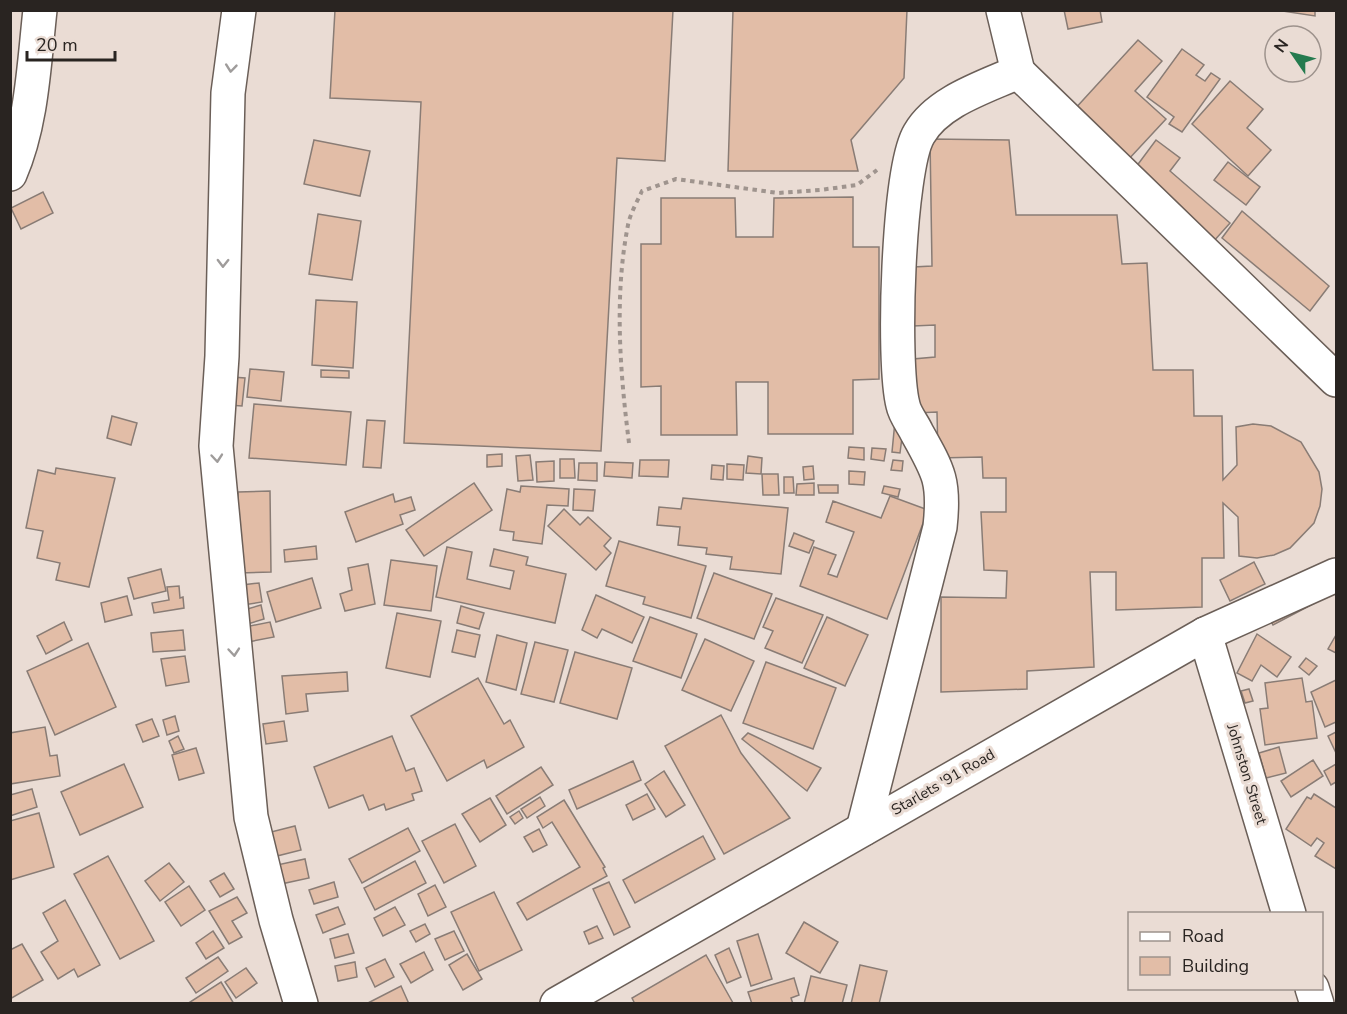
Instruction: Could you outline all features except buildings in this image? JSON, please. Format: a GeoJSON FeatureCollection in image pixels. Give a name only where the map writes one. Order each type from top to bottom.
{"type":"FeatureCollection","features":[{"type":"Feature","properties":{"kind":"street"},"geometry":{"type":"LineString","coordinates":[[10,174],[18,156],[29,99],[40,10]]}},
{"type":"Feature","properties":{"kind":"street"},"geometry":{"type":"LineString","coordinates":[[239,10],[228,93],[222,356],[216,446],[250,817],[276,920],[301,1004]]}},
{"type":"Feature","properties":{"kind":"street"},"geometry":{"type":"LineString","coordinates":[[1003,10],[1018,72],[1336,380]]}},
{"type":"Feature","properties":{"kind":"street"},"geometry":{"type":"LineString","coordinates":[[863,829],[940,527],[943,497],[937,467],[903,408],[897,377],[897,312],[906,184],[918,135],[941,110],[1018,72]]}},
{"type":"Feature","properties":{"kind":"street","name":"Starlets '91 Road"},"geometry":{"type":"LineString","coordinates":[[557,1004],[1204,634],[1336,575]]}},
{"type":"Feature","properties":{"kind":"street","name":"Johnston Street"},"geometry":{"type":"LineString","coordinates":[[1204,634],[1288,912]]}},
{"type":"Feature","properties":{"kind":"path"},"geometry":{"type":"LineString","coordinates":[[629,443],[620,350],[622,287],[628,223],[642,191],[676,179],[778,193],[820,190],[857,185],[880,168]]}}]}
